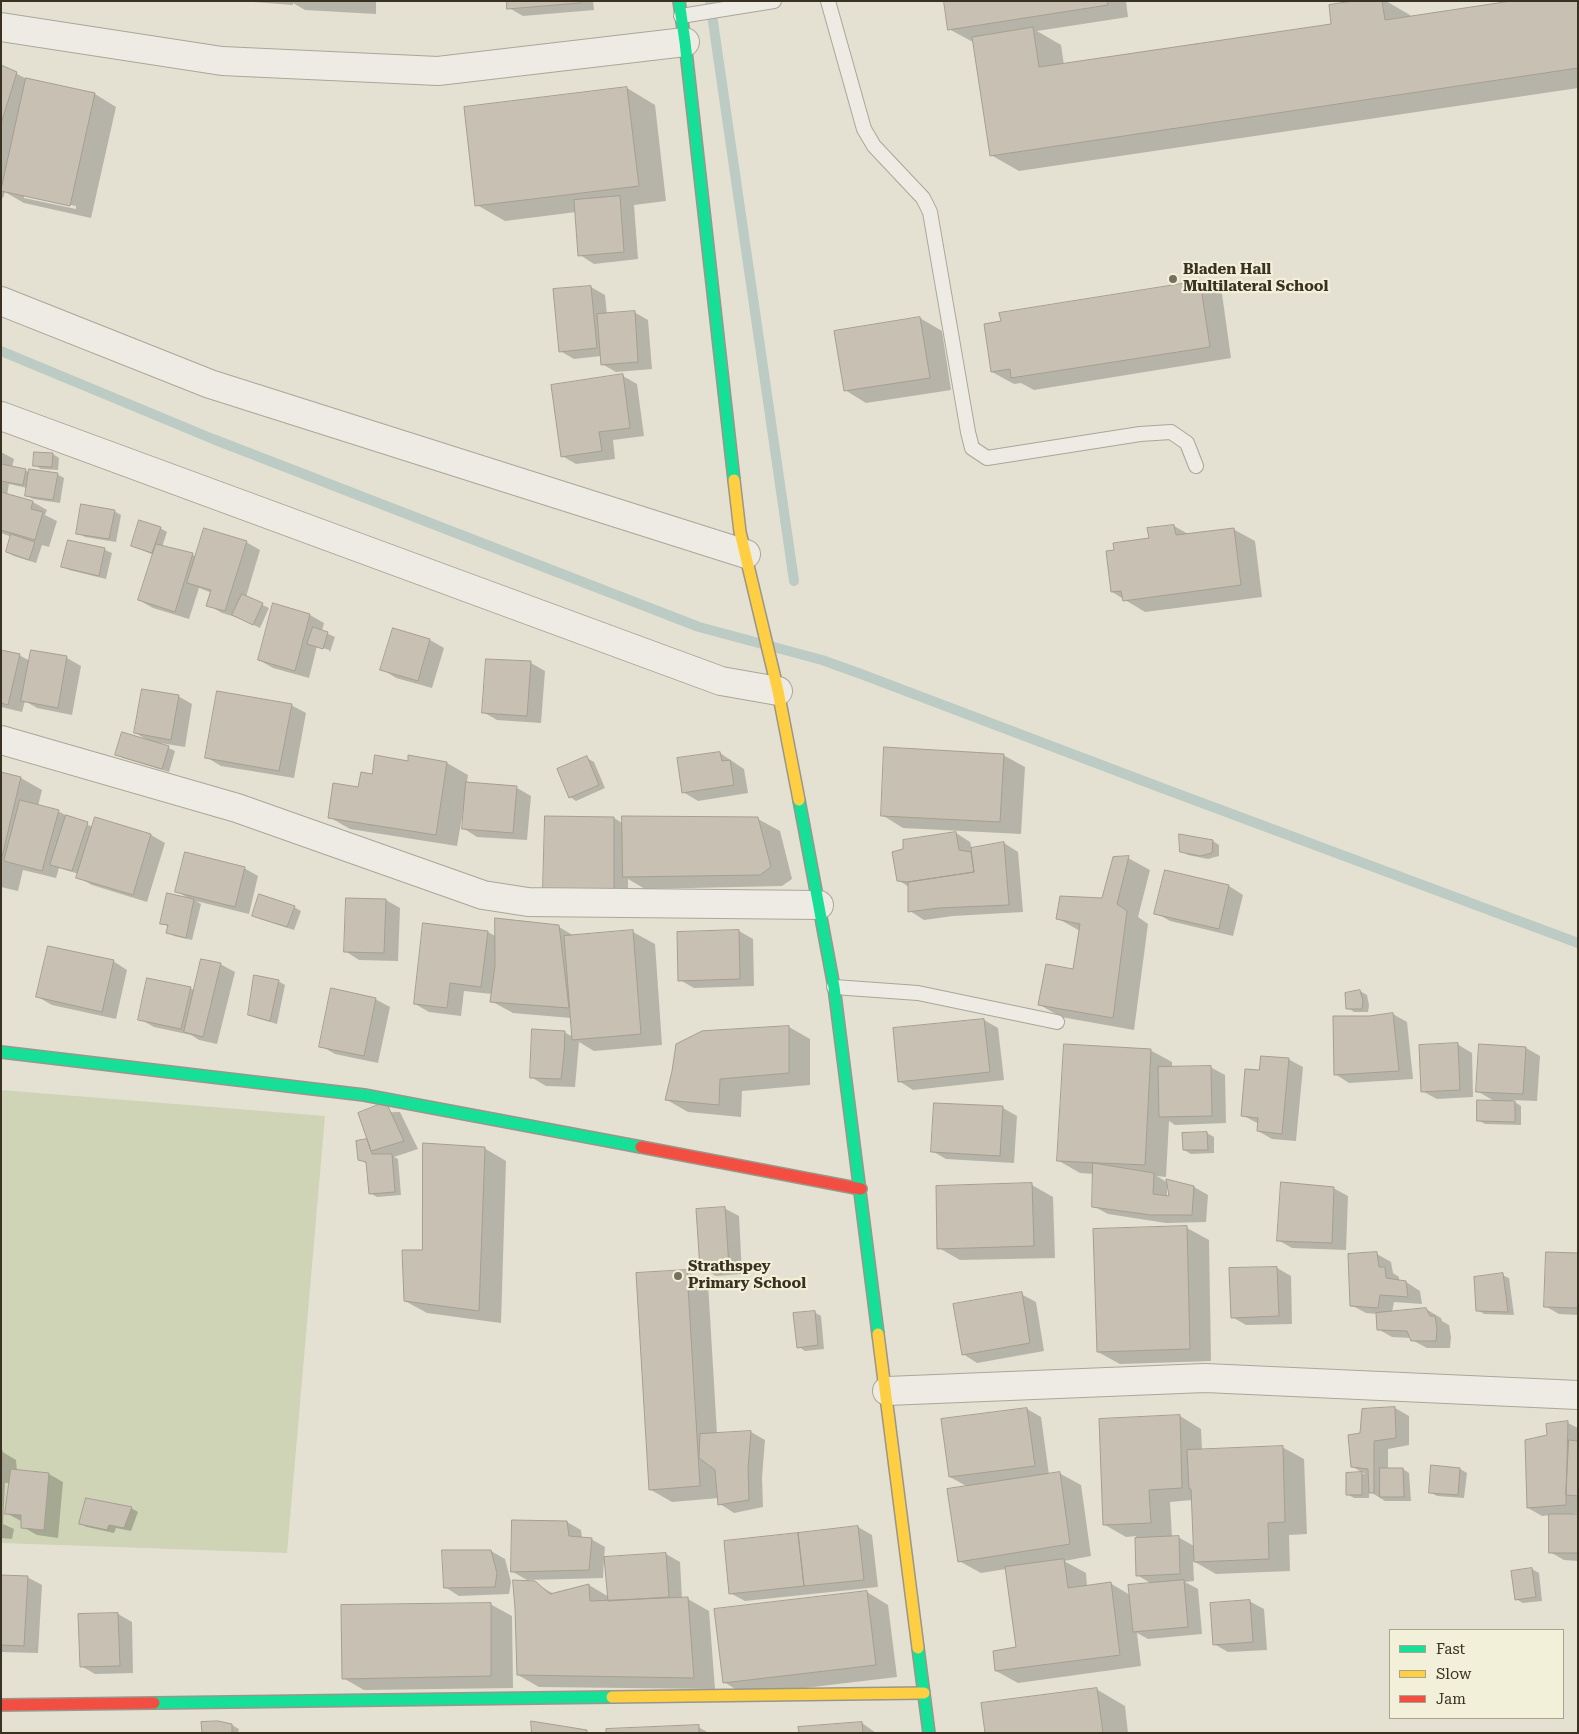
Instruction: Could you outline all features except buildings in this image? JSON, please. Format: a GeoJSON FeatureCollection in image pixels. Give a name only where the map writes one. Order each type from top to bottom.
{"type":"FeatureCollection","features":[{"type":"Feature","properties":{"kind":"street"},"geometry":{"type":"LineString","coordinates":[[679,1],[740,532],[778,691],[834,987],[929,1733]]}},
{"type":"Feature","properties":{"kind":"street"},"geometry":{"type":"LineString","coordinates":[[1,27],[222,61],[438,72],[683,29]]}},
{"type":"Feature","properties":{"kind":"street"},"geometry":{"type":"LineString","coordinates":[[1,301],[210,384],[746,554]]}},
{"type":"Feature","properties":{"kind":"street"},"geometry":{"type":"LineString","coordinates":[[1,416],[721,681],[778,691]]}},
{"type":"Feature","properties":{"kind":"street"},"geometry":{"type":"LineString","coordinates":[[1,740],[237,808],[483,895],[528,902],[819,905]]}},
{"type":"Feature","properties":{"kind":"street"},"geometry":{"type":"LineString","coordinates":[[1,1052],[364,1094],[861,1188]]}},
{"type":"Feature","properties":{"kind":"street"},"geometry":{"type":"LineString","coordinates":[[886,1391],[1206,1378],[1578,1395]]}},
{"type":"Feature","properties":{"kind":"street"},"geometry":{"type":"LineString","coordinates":[[1,1705],[924,1693]]}},
{"type":"Feature","properties":{"kind":"lane"},"geometry":{"type":"LineString","coordinates":[[683,29],[774,1]]}},
{"type":"Feature","properties":{"kind":"lane"},"geometry":{"type":"LineString","coordinates":[[828,1],[864,129],[874,146],[923,198],[930,212],[972,448],[987,458],[1140,434],[1171,432],[1187,443],[1196,466]]}},
{"type":"Feature","properties":{"kind":"lane"},"geometry":{"type":"LineString","coordinates":[[834,987],[918,993],[1057,1022]]}},
{"type":"Feature","properties":{"kind":"green space"},"geometry":{"type":"Polygon","coordinates":[[[1,1090],[325,1116],[287,1553],[1,1543],[1,1090]]]}},
{"type":"Feature","properties":{"kind":"waterway"},"geometry":{"type":"LineString","coordinates":[[710,1],[794,581]]}},
{"type":"Feature","properties":{"kind":"waterway"},"geometry":{"type":"LineString","coordinates":[[1,351],[213,439],[699,627],[822,660],[861,674],[1578,943]]}},
{"type":"Feature","properties":{"kind":"traffic: fast"},"geometry":{"type":"LineString","coordinates":[[679,1],[734,480]]}},
{"type":"Feature","properties":{"kind":"traffic: fast"},"geometry":{"type":"LineString","coordinates":[[799,800],[834,987],[878,1334]]}},
{"type":"Feature","properties":{"kind":"traffic: fast"},"geometry":{"type":"LineString","coordinates":[[1,1052],[364,1095],[641,1147]]}},
{"type":"Feature","properties":{"kind":"traffic: fast"},"geometry":{"type":"LineString","coordinates":[[918,1648],[929,1733]]}},
{"type":"Feature","properties":{"kind":"traffic: fast"},"geometry":{"type":"LineString","coordinates":[[154,1703],[612,1697]]}},
{"type":"Feature","properties":{"kind":"traffic: slow"},"geometry":{"type":"LineString","coordinates":[[734,480],[740,532],[778,691],[799,800]]}},
{"type":"Feature","properties":{"kind":"traffic: slow"},"geometry":{"type":"LineString","coordinates":[[878,1334],[918,1648]]}},
{"type":"Feature","properties":{"kind":"traffic: slow"},"geometry":{"type":"LineString","coordinates":[[612,1697],[924,1693]]}},
{"type":"Feature","properties":{"kind":"traffic: jam"},"geometry":{"type":"LineString","coordinates":[[641,1147],[861,1189]]}},
{"type":"Feature","properties":{"kind":"traffic: jam"},"geometry":{"type":"LineString","coordinates":[[1,1705],[154,1703]]}},
{"type":"Feature","properties":{"kind":"place","name":"Bladen Hall Multilateral School"},"geometry":{"type":"Point","coordinates":[1173,279]}},
{"type":"Feature","properties":{"kind":"place","name":"Strathspey Primary School"},"geometry":{"type":"Point","coordinates":[678,1276]}}]}
